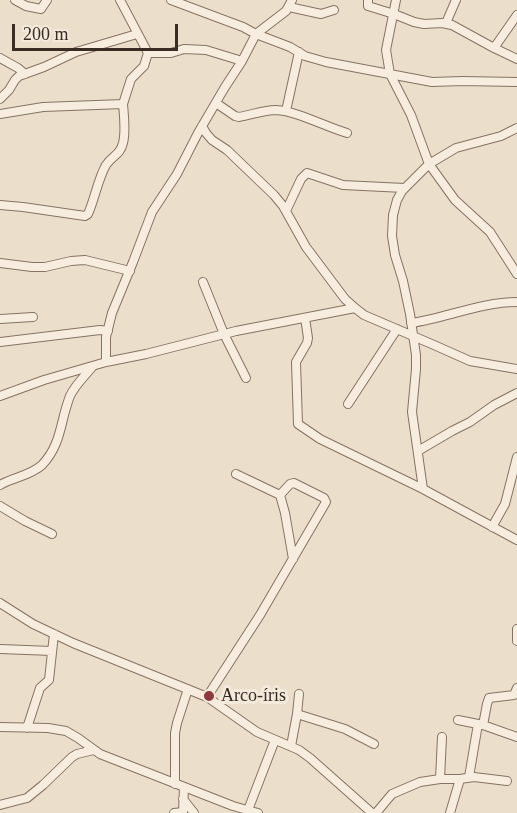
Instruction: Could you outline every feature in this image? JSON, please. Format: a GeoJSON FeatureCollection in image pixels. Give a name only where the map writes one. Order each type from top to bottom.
{"type":"FeatureCollection","features":[{"type":"Feature","properties":{"kind":"street"},"geometry":{"type":"LineString","coordinates":[[15,0],[36,9],[41,9],[47,0]]}},
{"type":"Feature","properties":{"kind":"street"},"geometry":{"type":"LineString","coordinates":[[0,206],[85,216],[88,214],[105,167],[120,152],[123,143],[123,105],[131,79],[144,66],[148,52],[120,0]]}},
{"type":"Feature","properties":{"kind":"street"},"geometry":{"type":"LineString","coordinates":[[171,0],[243,27],[316,60],[432,82],[517,82]]}},
{"type":"Feature","properties":{"kind":"street"},"geometry":{"type":"LineString","coordinates":[[368,0],[368,6],[414,22],[446,23],[462,29],[494,48],[517,58]]}},
{"type":"Feature","properties":{"kind":"street"},"geometry":{"type":"LineString","coordinates":[[396,0],[386,50],[390,74],[411,116],[429,164],[455,200],[490,232],[517,274]]}},
{"type":"Feature","properties":{"kind":"street"},"geometry":{"type":"LineString","coordinates":[[446,23],[456,0]]}},
{"type":"Feature","properties":{"kind":"street"},"geometry":{"type":"LineString","coordinates":[[106,362],[108,331],[119,294],[152,212],[177,174],[202,126],[256,34],[283,14],[290,4],[321,14],[334,10]]}},
{"type":"Feature","properties":{"kind":"street"},"geometry":{"type":"LineString","coordinates":[[494,48],[517,15]]}},
{"type":"Feature","properties":{"kind":"street"},"geometry":{"type":"LineString","coordinates":[[0,99],[19,76],[76,52],[137,34]]}},
{"type":"Feature","properties":{"kind":"street"},"geometry":{"type":"LineString","coordinates":[[148,52],[206,50],[242,61]]}},
{"type":"Feature","properties":{"kind":"street"},"geometry":{"type":"LineString","coordinates":[[286,111],[299,52]]}},
{"type":"Feature","properties":{"kind":"street"},"geometry":{"type":"LineString","coordinates":[[0,58],[25,74]]}},
{"type":"Feature","properties":{"kind":"street"},"geometry":{"type":"LineString","coordinates":[[216,103],[239,117],[267,111],[286,111],[347,133]]}},
{"type":"Feature","properties":{"kind":"street"},"geometry":{"type":"LineString","coordinates":[[0,114],[43,107],[123,105]]}},
{"type":"Feature","properties":{"kind":"street"},"geometry":{"type":"LineString","coordinates":[[202,126],[212,140],[227,150],[274,195],[286,211],[306,248],[345,298],[364,315],[470,361],[517,369]]}},
{"type":"Feature","properties":{"kind":"street"},"geometry":{"type":"LineString","coordinates":[[423,489],[412,412],[416,355],[403,281],[395,255],[392,236],[393,215],[397,200],[404,188],[429,164],[456,148],[501,136],[517,128]]}},
{"type":"Feature","properties":{"kind":"street"},"geometry":{"type":"LineString","coordinates":[[195,140],[212,140]]}},
{"type":"Feature","properties":{"kind":"street"},"geometry":{"type":"LineString","coordinates":[[286,211],[307,173],[343,184],[404,188]]}},
{"type":"Feature","properties":{"kind":"street"},"geometry":{"type":"LineString","coordinates":[[0,263],[45,267],[86,260],[130,271]]}},
{"type":"Feature","properties":{"kind":"street"},"geometry":{"type":"LineString","coordinates":[[203,282],[224,334],[246,378]]}},
{"type":"Feature","properties":{"kind":"street"},"geometry":{"type":"LineString","coordinates":[[411,323],[471,309],[517,302]]}},
{"type":"Feature","properties":{"kind":"street"},"geometry":{"type":"LineString","coordinates":[[0,396],[106,362],[224,334],[355,308]]}},
{"type":"Feature","properties":{"kind":"street"},"geometry":{"type":"LineString","coordinates":[[0,319],[33,318]]}},
{"type":"Feature","properties":{"kind":"street"},"geometry":{"type":"LineString","coordinates":[[305,318],[307,343],[296,362],[298,424],[320,439],[423,489],[517,540]]}},
{"type":"Feature","properties":{"kind":"street"},"geometry":{"type":"LineString","coordinates":[[348,404],[397,329]]}},
{"type":"Feature","properties":{"kind":"street"},"geometry":{"type":"LineString","coordinates":[[0,342],[100,330],[108,331]]}},
{"type":"Feature","properties":{"kind":"street"},"geometry":{"type":"LineString","coordinates":[[0,485],[34,471],[52,452],[70,398],[93,366]]}},
{"type":"Feature","properties":{"kind":"street"},"geometry":{"type":"LineString","coordinates":[[418,451],[517,393]]}},
{"type":"Feature","properties":{"kind":"street"},"geometry":{"type":"LineString","coordinates":[[492,527],[505,504],[517,457]]}},
{"type":"Feature","properties":{"kind":"street"},"geometry":{"type":"LineString","coordinates":[[236,474],[280,495],[293,559]]}},
{"type":"Feature","properties":{"kind":"street"},"geometry":{"type":"LineString","coordinates":[[207,697],[249,632],[326,502],[324,498],[294,483],[290,484],[280,495]]}},
{"type":"Feature","properties":{"kind":"street"},"geometry":{"type":"LineString","coordinates":[[0,506],[52,534]]}},
{"type":"Feature","properties":{"kind":"street"},"geometry":{"type":"LineString","coordinates":[[0,603],[54,634],[207,697],[253,730],[291,746],[310,758],[374,813],[392,794],[420,782],[484,777],[507,781]]}},
{"type":"Feature","properties":{"kind":"street"},"geometry":{"type":"LineString","coordinates":[[517,629],[517,641]]}},
{"type":"Feature","properties":{"kind":"street"},"geometry":{"type":"LineString","coordinates":[[27,728],[40,688],[49,680],[54,634]]}},
{"type":"Feature","properties":{"kind":"street"},"geometry":{"type":"LineString","coordinates":[[0,650],[52,651]]}},
{"type":"Feature","properties":{"kind":"street"},"geometry":{"type":"LineString","coordinates":[[450,813],[464,778],[489,698],[514,695],[517,688]]}},
{"type":"Feature","properties":{"kind":"street"},"geometry":{"type":"LineString","coordinates":[[175,784],[175,733],[188,689]]}},
{"type":"Feature","properties":{"kind":"street"},"geometry":{"type":"LineString","coordinates":[[291,746],[299,694]]}},
{"type":"Feature","properties":{"kind":"street"},"geometry":{"type":"LineString","coordinates":[[297,714],[345,729],[374,744]]}},
{"type":"Feature","properties":{"kind":"street"},"geometry":{"type":"LineString","coordinates":[[458,720],[517,737]]}},
{"type":"Feature","properties":{"kind":"street"},"geometry":{"type":"LineString","coordinates":[[0,727],[48,728],[66,731],[100,754],[175,784],[258,813]]}},
{"type":"Feature","properties":{"kind":"street"},"geometry":{"type":"LineString","coordinates":[[440,779],[442,737]]}},
{"type":"Feature","properties":{"kind":"street"},"geometry":{"type":"LineString","coordinates":[[248,810],[275,740]]}},
{"type":"Feature","properties":{"kind":"street"},"geometry":{"type":"LineString","coordinates":[[0,806],[27,798],[72,757],[94,750]]}},
{"type":"Feature","properties":{"kind":"street"},"geometry":{"type":"LineString","coordinates":[[180,813],[184,787]]}},
{"type":"Feature","properties":{"kind":"street"},"geometry":{"type":"LineString","coordinates":[[183,799],[194,813]]}},
{"type":"Feature","properties":{"kind":"place","name":"Arco-íris"},"geometry":{"type":"Point","coordinates":[209,696]}}]}
